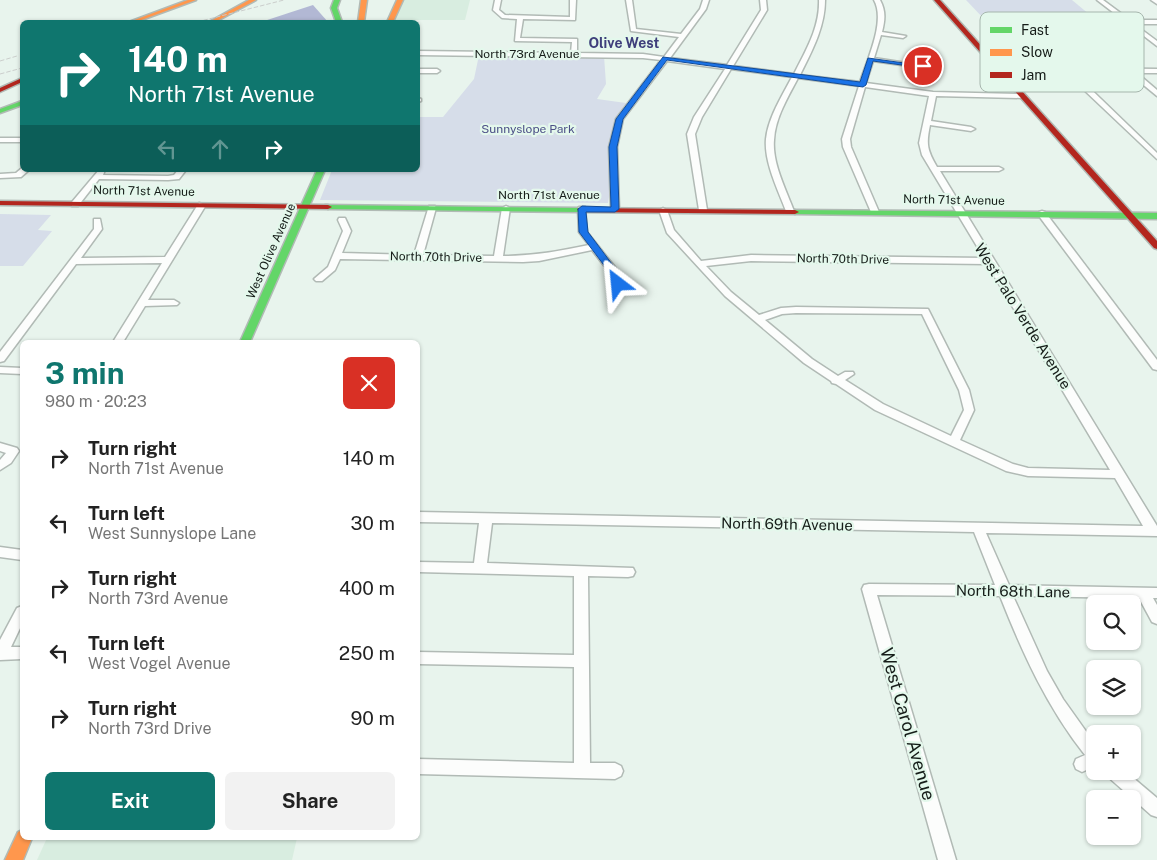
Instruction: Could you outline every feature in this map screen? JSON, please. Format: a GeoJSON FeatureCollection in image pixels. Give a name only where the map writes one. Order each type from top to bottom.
{"type":"FeatureCollection","features":[{"type":"Feature","properties":{"kind":"main road"},"geometry":{"type":"LineString","coordinates":[[138,20],[193,0]]}},
{"type":"Feature","properties":{"kind":"main road"},"geometry":{"type":"LineString","coordinates":[[216,20],[253,0]]}},
{"type":"Feature","properties":{"kind":"main road"},"geometry":{"type":"LineString","coordinates":[[337,0],[334,8],[338,20]]}},
{"type":"Feature","properties":{"kind":"main road"},"geometry":{"type":"LineString","coordinates":[[361,20],[364,0]]}},
{"type":"Feature","properties":{"kind":"main road"},"geometry":{"type":"LineString","coordinates":[[368,20],[371,0]]}},
{"type":"Feature","properties":{"kind":"main road"},"geometry":{"type":"LineString","coordinates":[[391,20],[400,0]]}},
{"type":"Feature","properties":{"kind":"main road"},"geometry":{"type":"LineString","coordinates":[[937,0],[980,48]]}},
{"type":"Feature","properties":{"kind":"main road"},"geometry":{"type":"LineString","coordinates":[[0,90],[20,81]]}},
{"type":"Feature","properties":{"kind":"main road"},"geometry":{"type":"LineString","coordinates":[[1019,92],[1157,246]]}},
{"type":"Feature","properties":{"kind":"main road"},"geometry":{"type":"LineString","coordinates":[[0,111],[20,104]]}},
{"type":"Feature","properties":{"kind":"main road","name":"West Olive Avenue"},"geometry":{"type":"LineString","coordinates":[[246,340],[320,172]]}},
{"type":"Feature","properties":{"kind":"main road","name":"North 71st Avenue"},"geometry":{"type":"LineString","coordinates":[[0,203],[1157,216]]}},
{"type":"Feature","properties":{"kind":"main road"},"geometry":{"type":"LineString","coordinates":[[14,860],[23,840]]}},
{"type":"Feature","properties":{"kind":"street"},"geometry":{"type":"LineString","coordinates":[[498,0],[496,10],[499,15],[520,18],[573,19],[573,0]]}},
{"type":"Feature","properties":{"kind":"street"},"geometry":{"type":"LineString","coordinates":[[629,0],[633,30],[682,36]]}},
{"type":"Feature","properties":{"kind":"street"},"geometry":{"type":"LineString","coordinates":[[615,209],[613,147],[620,119],[703,9],[706,0]]}},
{"type":"Feature","properties":{"kind":"street"},"geometry":{"type":"LineString","coordinates":[[703,210],[691,134],[698,117],[764,10],[763,0]]}},
{"type":"Feature","properties":{"kind":"street"},"geometry":{"type":"LineString","coordinates":[[790,212],[770,139],[795,76],[823,17],[822,0]]}},
{"type":"Feature","properties":{"kind":"street"},"geometry":{"type":"LineString","coordinates":[[874,212],[847,147],[846,139],[879,33],[882,14],[877,0]]}},
{"type":"Feature","properties":{"kind":"street"},"geometry":{"type":"LineString","coordinates":[[1100,0],[1116,12]]}},
{"type":"Feature","properties":{"kind":"street"},"geometry":{"type":"LineString","coordinates":[[520,18],[517,40],[574,40],[574,54]]}},
{"type":"Feature","properties":{"kind":"street"},"geometry":{"type":"LineString","coordinates":[[1144,22],[1157,22]]}},
{"type":"Feature","properties":{"kind":"street"},"geometry":{"type":"LineString","coordinates":[[879,33],[903,36]]}},
{"type":"Feature","properties":{"kind":"street"},"geometry":{"type":"LineString","coordinates":[[1144,34],[1157,44]]}},
{"type":"Feature","properties":{"kind":"street","name":"North 73rd Avenue"},"geometry":{"type":"LineString","coordinates":[[420,53],[574,54],[665,58],[933,94],[1023,96]]}},
{"type":"Feature","properties":{"kind":"street"},"geometry":{"type":"LineString","coordinates":[[870,59],[923,66]]}},
{"type":"Feature","properties":{"kind":"street"},"geometry":{"type":"LineString","coordinates":[[420,71],[437,71]]}},
{"type":"Feature","properties":{"kind":"street"},"geometry":{"type":"LineString","coordinates":[[1144,71],[1157,71]]}},
{"type":"Feature","properties":{"kind":"street"},"geometry":{"type":"LineString","coordinates":[[1144,82],[1157,94]]}},
{"type":"Feature","properties":{"kind":"street"},"geometry":{"type":"LineString","coordinates":[[1090,92],[1157,157]]}},
{"type":"Feature","properties":{"kind":"street","name":"West Palo Verde Avenue"},"geometry":{"type":"LineString","coordinates":[[933,94],[924,150],[933,169],[1155,531]]}},
{"type":"Feature","properties":{"kind":"street"},"geometry":{"type":"LineString","coordinates":[[928,123],[971,129]]}},
{"type":"Feature","properties":{"kind":"street"},"geometry":{"type":"LineString","coordinates":[[0,140],[20,140]]}},
{"type":"Feature","properties":{"kind":"street"},"geometry":{"type":"LineString","coordinates":[[933,169],[998,169]]}},
{"type":"Feature","properties":{"kind":"street"},"geometry":{"type":"LineString","coordinates":[[0,176],[18,175],[22,172]]}},
{"type":"Feature","properties":{"kind":"street"},"geometry":{"type":"LineString","coordinates":[[75,204],[101,173],[176,177],[180,172]]}},
{"type":"Feature","properties":{"kind":"street"},"geometry":{"type":"LineString","coordinates":[[119,340],[202,205]]}},
{"type":"Feature","properties":{"kind":"street"},"geometry":{"type":"LineString","coordinates":[[418,257],[432,208]]}},
{"type":"Feature","properties":{"kind":"street"},"geometry":{"type":"LineString","coordinates":[[498,258],[506,208]]}},
{"type":"Feature","properties":{"kind":"street"},"geometry":{"type":"LineString","coordinates":[[582,209],[582,227],[593,247],[617,276],[618,284],[614,291]]}},
{"type":"Feature","properties":{"kind":"street"},"geometry":{"type":"LineString","coordinates":[[663,210],[670,231],[699,264],[757,319],[792,349],[836,381],[879,406],[994,462],[1028,472],[1120,474]]}},
{"type":"Feature","properties":{"kind":"street"},"geometry":{"type":"LineString","coordinates":[[1042,214],[1157,367]]}},
{"type":"Feature","properties":{"kind":"street"},"geometry":{"type":"LineString","coordinates":[[319,280],[332,268],[347,231],[342,220]]}},
{"type":"Feature","properties":{"kind":"street"},"geometry":{"type":"LineString","coordinates":[[0,360],[98,229],[97,221]]}},
{"type":"Feature","properties":{"kind":"street","name":"North 70th Drive"},"geometry":{"type":"LineString","coordinates":[[337,256],[539,258],[593,247]]}},
{"type":"Feature","properties":{"kind":"street","name":"North 70th Drive"},"geometry":{"type":"LineString","coordinates":[[699,264],[751,258],[989,261]]}},
{"type":"Feature","properties":{"kind":"street"},"geometry":{"type":"LineString","coordinates":[[74,260],[169,260]]}},
{"type":"Feature","properties":{"kind":"street"},"geometry":{"type":"LineString","coordinates":[[142,303],[174,303]]}},
{"type":"Feature","properties":{"kind":"street"},"geometry":{"type":"LineString","coordinates":[[757,319],[781,311],[796,310],[925,311],[964,390],[968,404],[967,419],[953,442]]}},
{"type":"Feature","properties":{"kind":"street"},"geometry":{"type":"LineString","coordinates":[[0,370],[20,370]]}},
{"type":"Feature","properties":{"kind":"street"},"geometry":{"type":"LineString","coordinates":[[836,381],[849,374]]}},
{"type":"Feature","properties":{"kind":"street"},"geometry":{"type":"LineString","coordinates":[[0,447],[13,451],[0,466]]}},
{"type":"Feature","properties":{"kind":"street","name":"North 69th Avenue"},"geometry":{"type":"LineString","coordinates":[[420,517],[1155,531]]}},
{"type":"Feature","properties":{"kind":"street"},"geometry":{"type":"LineString","coordinates":[[480,569],[486,518]]}},
{"type":"Feature","properties":{"kind":"street"},"geometry":{"type":"LineString","coordinates":[[978,528],[1037,664],[1061,712],[1086,751]]}},
{"type":"Feature","properties":{"kind":"street"},"geometry":{"type":"LineString","coordinates":[[0,552],[20,555]]}},
{"type":"Feature","properties":{"kind":"street"},"geometry":{"type":"LineString","coordinates":[[420,568],[628,572]]}},
{"type":"Feature","properties":{"kind":"street"},"geometry":{"type":"LineString","coordinates":[[581,571],[582,771]]}},
{"type":"Feature","properties":{"kind":"street","name":"North 68th Lane"},"geometry":{"type":"LineString","coordinates":[[869,589],[1157,593]]}},
{"type":"Feature","properties":{"kind":"street","name":"West Carol Avenue"},"geometry":{"type":"LineString","coordinates":[[869,589],[947,860]]}},
{"type":"Feature","properties":{"kind":"street"},"geometry":{"type":"LineString","coordinates":[[1143,593],[1157,618]]}},
{"type":"Feature","properties":{"kind":"street"},"geometry":{"type":"LineString","coordinates":[[20,616],[0,654],[20,654]]}},
{"type":"Feature","properties":{"kind":"street"},"geometry":{"type":"LineString","coordinates":[[420,658],[582,661]]}},
{"type":"Feature","properties":{"kind":"street"},"geometry":{"type":"LineString","coordinates":[[420,767],[615,771]]}},
{"type":"Feature","properties":{"kind":"street"},"geometry":{"type":"LineString","coordinates":[[1123,780],[1157,809]]}},
{"type":"Feature","properties":{"kind":"shaded area"},"geometry":{"type":"Polygon","coordinates":[[[403,0],[470,0],[465,20],[395,20],[403,0]]]}},
{"type":"Feature","properties":{"kind":"shaded area"},"geometry":{"type":"Polygon","coordinates":[[[46,840],[297,840],[292,860],[37,860],[46,840]]]}},
{"type":"Feature","properties":{"kind":"green space"},"geometry":{"type":"Polygon","coordinates":[[[966,0],[1072,0],[1086,12],[980,12],[980,15],[966,0]]]}},
{"type":"Feature","properties":{"kind":"green space","name":"Sunnyslope Park"},"geometry":{"type":"Polygon","coordinates":[[[479,55],[604,56],[606,84],[597,99],[626,103],[617,117],[612,130],[609,153],[610,189],[608,203],[320,200],[331,172],[420,172],[420,117],[443,117],[474,79],[479,55]]]}},
{"type":"Feature","properties":{"kind":"green space"},"geometry":{"type":"Polygon","coordinates":[[[0,214],[51,215],[38,230],[52,231],[23,266],[0,266],[0,214]]]}},
{"type":"Feature","properties":{"kind":"water"},"geometry":{"type":"Polygon","coordinates":[[[313,5],[326,20],[267,20],[313,5]]]}},
{"type":"Feature","properties":{"kind":"railway"},"geometry":{"type":"LineString","coordinates":[[205,20],[284,0]]}},
{"type":"Feature","properties":{"kind":"railway"},"geometry":{"type":"LineString","coordinates":[[0,61],[17,56]]}},
{"type":"Feature","properties":{"kind":"railway"},"geometry":{"type":"LineString","coordinates":[[0,74],[20,69]]}},
{"type":"Feature","properties":{"kind":"traffic: fast"},"geometry":{"type":"LineString","coordinates":[[337,0],[334,8],[338,20]]}},
{"type":"Feature","properties":{"kind":"traffic: fast"},"geometry":{"type":"LineString","coordinates":[[0,111],[20,104]]}},
{"type":"Feature","properties":{"kind":"traffic: fast"},"geometry":{"type":"LineString","coordinates":[[246,340],[320,172]]}},
{"type":"Feature","properties":{"kind":"traffic: fast"},"geometry":{"type":"LineString","coordinates":[[328,207],[581,210]]}},
{"type":"Feature","properties":{"kind":"traffic: fast"},"geometry":{"type":"LineString","coordinates":[[795,212],[1157,216]]}},
{"type":"Feature","properties":{"kind":"traffic: slow"},"geometry":{"type":"LineString","coordinates":[[138,20],[193,0]]}},
{"type":"Feature","properties":{"kind":"traffic: slow"},"geometry":{"type":"LineString","coordinates":[[216,20],[253,0]]}},
{"type":"Feature","properties":{"kind":"traffic: slow"},"geometry":{"type":"LineString","coordinates":[[361,20],[364,0]]}},
{"type":"Feature","properties":{"kind":"traffic: slow"},"geometry":{"type":"LineString","coordinates":[[391,20],[400,0]]}},
{"type":"Feature","properties":{"kind":"traffic: slow"},"geometry":{"type":"LineString","coordinates":[[14,860],[23,840]]}},
{"type":"Feature","properties":{"kind":"traffic: jam"},"geometry":{"type":"LineString","coordinates":[[937,0],[980,48]]}},
{"type":"Feature","properties":{"kind":"traffic: jam"},"geometry":{"type":"LineString","coordinates":[[0,90],[20,81]]}},
{"type":"Feature","properties":{"kind":"traffic: jam"},"geometry":{"type":"LineString","coordinates":[[1019,92],[1157,246]]}},
{"type":"Feature","properties":{"kind":"traffic: jam"},"geometry":{"type":"LineString","coordinates":[[0,203],[328,207]]}},
{"type":"Feature","properties":{"kind":"traffic: jam"},"geometry":{"type":"LineString","coordinates":[[581,210],[795,212]]}},
{"type":"Feature","properties":{"kind":"district","name":"Olive West"},"geometry":{"type":"Point","coordinates":[624,43]}},
{"type":"Feature","properties":{"kind":"route"},"geometry":{"type":"LineString","coordinates":[[618,284],[617,276],[583,232],[581,221],[582,209],[615,209],[614,136],[624,111],[665,58],[863,85],[870,59],[923,66]]}}]}
